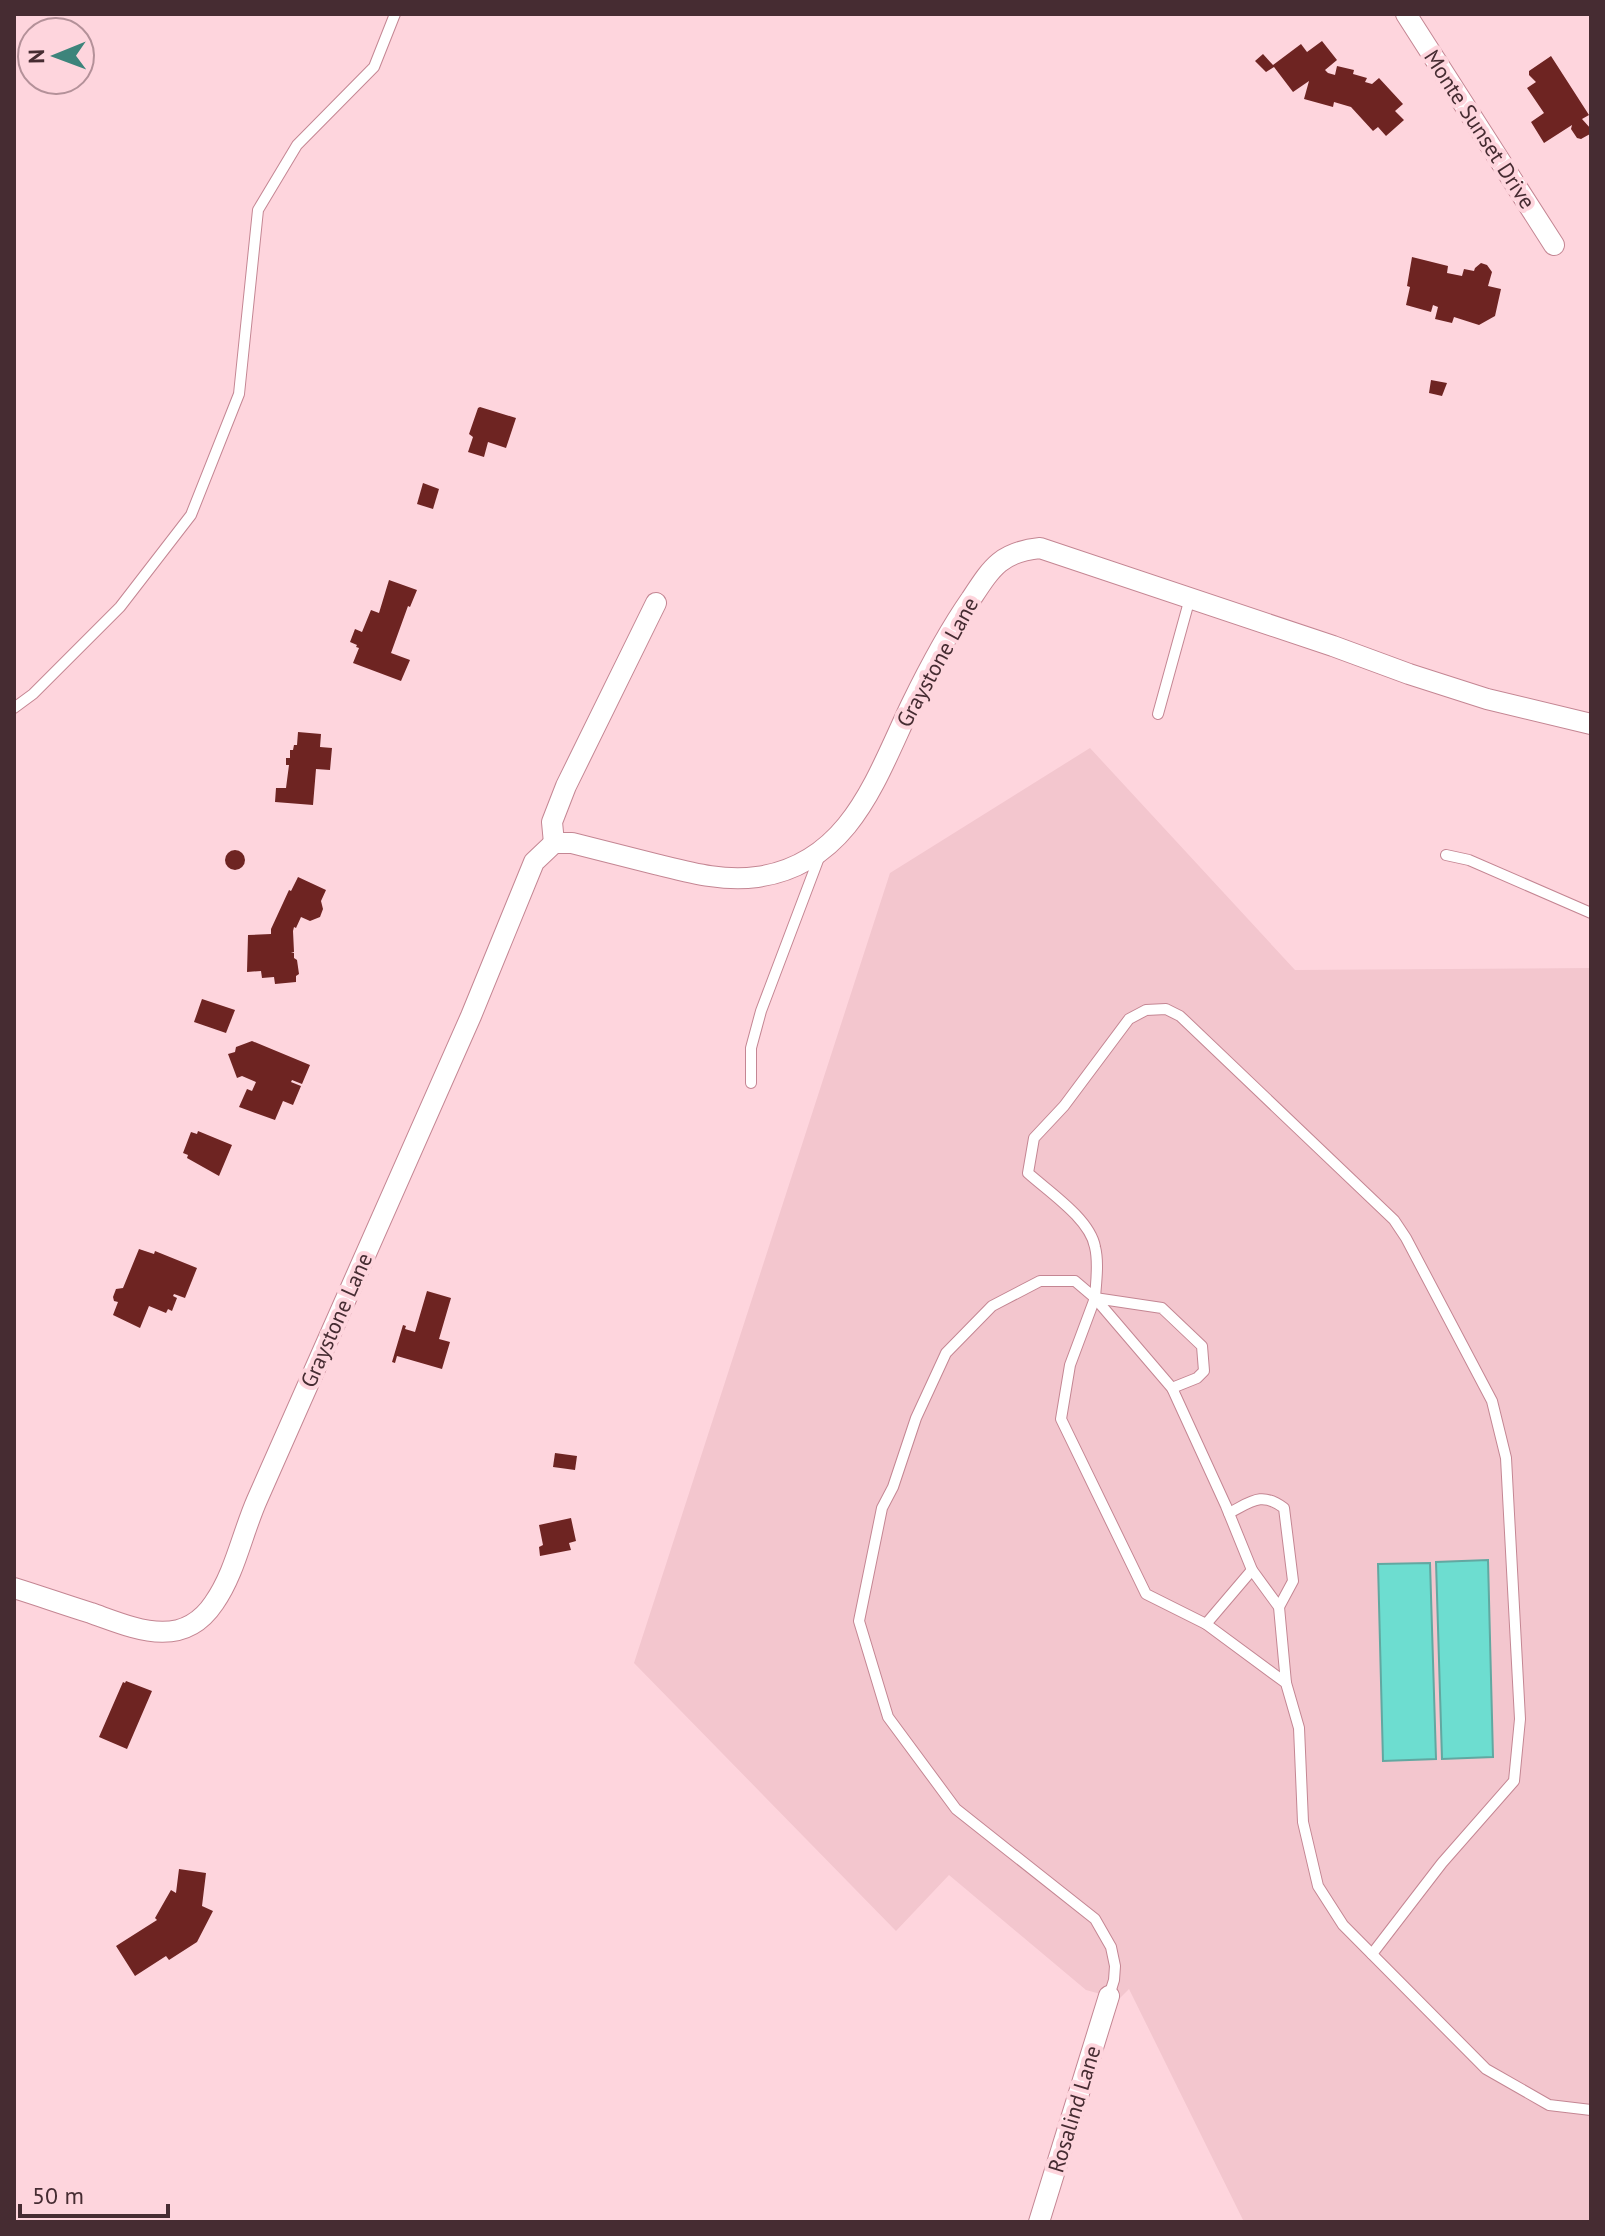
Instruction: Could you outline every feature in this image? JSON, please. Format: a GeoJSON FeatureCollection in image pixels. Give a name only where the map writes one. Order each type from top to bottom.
{"type":"FeatureCollection","features":[{"type":"Feature","properties":{"kind":"street","name":"Monte Sunset Drive"},"geometry":{"type":"LineString","coordinates":[[1406,14],[1554,245]]}},
{"type":"Feature","properties":{"kind":"street","name":"Graystone Lane"},"geometry":{"type":"LineString","coordinates":[[14,1588],[146,1632],[172,1632],[198,1622],[215,1602],[228,1578],[253,1508],[471,1016],[534,862],[554,843],[572,843],[704,876],[755,878],[797,866],[821,853],[836,840],[866,799],[939,649],[985,578],[1007,555],[1040,548],[1487,699],[1591,724]]}},
{"type":"Feature","properties":{"kind":"street"},"geometry":{"type":"LineString","coordinates":[[554,843],[552,822],[566,786],[656,603]]}},
{"type":"Feature","properties":{"kind":"street","name":"Rosalind Lane"},"geometry":{"type":"LineString","coordinates":[[1039,2222],[1109,1996]]}},
{"type":"Feature","properties":{"kind":"lane"},"geometry":{"type":"LineString","coordinates":[[14,708],[33,694],[120,607],[191,515],[239,394],[258,210],[297,145],[374,67],[395,14]]}},
{"type":"Feature","properties":{"kind":"lane"},"geometry":{"type":"LineString","coordinates":[[1158,714],[1190,598]]}},
{"type":"Feature","properties":{"kind":"lane"},"geometry":{"type":"LineString","coordinates":[[751,1083],[751,1048],[761,1011],[821,853]]}},
{"type":"Feature","properties":{"kind":"lane"},"geometry":{"type":"LineString","coordinates":[[1446,855],[1469,860],[1591,913]]}},
{"type":"Feature","properties":{"kind":"lane"},"geometry":{"type":"LineString","coordinates":[[1286,1683],[1206,1624],[1146,1594],[1061,1419],[1070,1365],[1095,1298],[1095,1246],[1086,1225],[1028,1173],[1034,1138],[1064,1106],[1129,1019],[1146,1010],[1166,1009],[1180,1016],[1394,1220],[1492,1401],[1506,1458],[1520,1719],[1514,1781],[1442,1863],[1372,1954]]}},
{"type":"Feature","properties":{"kind":"lane"},"geometry":{"type":"LineString","coordinates":[[1109,1996],[1115,1966],[1111,1947],[1095,1919],[956,1809],[888,1717],[859,1621],[882,1508],[893,1487],[916,1418],[946,1353],[992,1306],[1040,1281],[1075,1281],[1095,1298],[1172,1388],[1252,1570],[1279,1607],[1286,1683],[1299,1728],[1303,1822],[1318,1886],[1343,1925],[1486,2069],[1549,2105],[1591,2110]]}},
{"type":"Feature","properties":{"kind":"lane"},"geometry":{"type":"LineString","coordinates":[[1095,1298],[1162,1308],[1202,1346],[1204,1371],[1197,1378],[1172,1388]]}},
{"type":"Feature","properties":{"kind":"lane"},"geometry":{"type":"LineString","coordinates":[[1229,1513],[1256,1500],[1272,1499],[1284,1508],[1293,1581],[1279,1607]]}},
{"type":"Feature","properties":{"kind":"lane"},"geometry":{"type":"LineString","coordinates":[[1206,1624],[1252,1570]]}},
{"type":"Feature","properties":{"kind":"shaded area"},"geometry":{"type":"Polygon","coordinates":[[[1090,748],[1295,970],[1591,968],[1591,2222],[1244,2222],[1129,1989],[1119,1999],[1086,1990],[949,1875],[896,1931],[634,1663],[890,873],[1090,748]]]}},
{"type":"Feature","properties":{"kind":"water"},"geometry":{"type":"Polygon","coordinates":[[[1488,1560],[1493,1757],[1442,1759],[1436,1562],[1488,1560]]]}},
{"type":"Feature","properties":{"kind":"water"},"geometry":{"type":"Polygon","coordinates":[[[1430,1563],[1436,1759],[1383,1761],[1378,1564],[1430,1563]]]}},
{"type":"Feature","properties":{"kind":"building"},"geometry":{"type":"Polygon","coordinates":[[[1322,41],[1337,60],[1325,70],[1328,73],[1335,75],[1337,66],[1354,70],[1353,74],[1367,78],[1365,82],[1372,84],[1379,78],[1403,104],[1395,111],[1404,120],[1386,136],[1378,127],[1373,131],[1351,107],[1334,102],[1333,107],[1304,99],[1309,81],[1293,92],[1274,67],[1266,72],[1255,61],[1263,54],[1273,65],[1301,44],[1307,52],[1322,41]]]}},
{"type":"Feature","properties":{"kind":"building"},"geometry":{"type":"Polygon","coordinates":[[[1551,56],[1589,115],[1582,119],[1591,129],[1590,134],[1581,139],[1571,129],[1572,125],[1544,143],[1531,122],[1544,113],[1527,88],[1536,82],[1529,71],[1551,56]]]}},
{"type":"Feature","properties":{"kind":"building"},"geometry":{"type":"Polygon","coordinates":[[[1412,257],[1448,266],[1447,273],[1462,276],[1464,269],[1474,271],[1481,263],[1487,265],[1492,272],[1488,286],[1501,289],[1495,316],[1479,325],[1454,317],[1452,323],[1435,319],[1438,307],[1433,305],[1431,312],[1406,305],[1412,257]]]}},
{"type":"Feature","properties":{"kind":"building"},"geometry":{"type":"Polygon","coordinates":[[[1431,380],[1447,383],[1442,396],[1429,393],[1431,380]]]}},
{"type":"Feature","properties":{"kind":"building"},"geometry":{"type":"Polygon","coordinates":[[[480,407],[516,418],[506,448],[488,442],[484,457],[468,452],[473,437],[469,434],[480,407]]]}},
{"type":"Feature","properties":{"kind":"building"},"geometry":{"type":"Polygon","coordinates":[[[423,483],[439,489],[433,509],[417,504],[423,483]]]}},
{"type":"Feature","properties":{"kind":"building"},"geometry":{"type":"Polygon","coordinates":[[[389,580],[417,590],[391,653],[410,660],[401,681],[353,663],[359,648],[350,642],[355,629],[362,632],[371,610],[379,613],[389,580]]]}},
{"type":"Feature","properties":{"kind":"building"},"geometry":{"type":"Polygon","coordinates":[[[298,732],[321,734],[320,747],[332,748],[330,770],[316,769],[313,805],[275,802],[276,788],[286,788],[289,765],[286,765],[286,758],[290,758],[290,750],[297,745],[298,732]]]}},
{"type":"Feature","properties":{"kind":"building"},"geometry":{"type":"Polygon","coordinates":[[[235,850],[242,853],[245,860],[242,867],[235,870],[228,867],[225,860],[228,853],[235,850]]]}},
{"type":"Feature","properties":{"kind":"building"},"geometry":{"type":"Polygon","coordinates":[[[298,877],[326,890],[321,901],[323,909],[320,917],[310,921],[301,917],[294,927],[294,952],[291,953],[297,960],[299,974],[296,982],[275,984],[274,977],[262,978],[261,971],[247,972],[248,935],[271,934],[289,890],[298,877]]]}},
{"type":"Feature","properties":{"kind":"building"},"geometry":{"type":"Polygon","coordinates":[[[202,999],[235,1010],[226,1033],[194,1022],[202,999]]]}},
{"type":"Feature","properties":{"kind":"building"},"geometry":{"type":"Polygon","coordinates":[[[252,1041],[310,1065],[302,1084],[291,1082],[301,1086],[293,1105],[283,1101],[275,1120],[239,1107],[247,1089],[252,1091],[256,1082],[242,1076],[237,1078],[228,1054],[252,1041]]]}},
{"type":"Feature","properties":{"kind":"building"},"geometry":{"type":"Polygon","coordinates":[[[198,1131],[232,1145],[219,1176],[183,1153],[191,1132],[197,1134],[198,1131]]]}},
{"type":"Feature","properties":{"kind":"building"},"geometry":{"type":"Polygon","coordinates":[[[139,1249],[154,1254],[155,1251],[197,1268],[185,1298],[174,1294],[177,1298],[172,1311],[168,1309],[166,1313],[149,1306],[140,1328],[113,1315],[118,1302],[113,1297],[116,1289],[123,1288],[139,1249]]]}},
{"type":"Feature","properties":{"kind":"building"},"geometry":{"type":"Polygon","coordinates":[[[427,1291],[451,1298],[439,1339],[450,1342],[442,1369],[397,1356],[395,1363],[392,1362],[403,1325],[405,1329],[415,1332],[427,1291]]]}},
{"type":"Feature","properties":{"kind":"building"},"geometry":{"type":"Polygon","coordinates":[[[555,1453],[577,1456],[575,1470],[553,1467],[555,1453]]]}},
{"type":"Feature","properties":{"kind":"building"},"geometry":{"type":"Polygon","coordinates":[[[571,1518],[576,1541],[569,1543],[571,1550],[540,1556],[539,1547],[543,1545],[539,1525],[571,1518]]]}},
{"type":"Feature","properties":{"kind":"building"},"geometry":{"type":"Polygon","coordinates":[[[126,1681],[152,1691],[127,1749],[99,1737],[126,1681]]]}},
{"type":"Feature","properties":{"kind":"building"},"geometry":{"type":"Polygon","coordinates":[[[179,1869],[206,1873],[202,1906],[213,1911],[197,1942],[169,1960],[166,1956],[135,1976],[116,1946],[157,1920],[155,1918],[171,1890],[176,1893],[179,1869]]]}}]}
